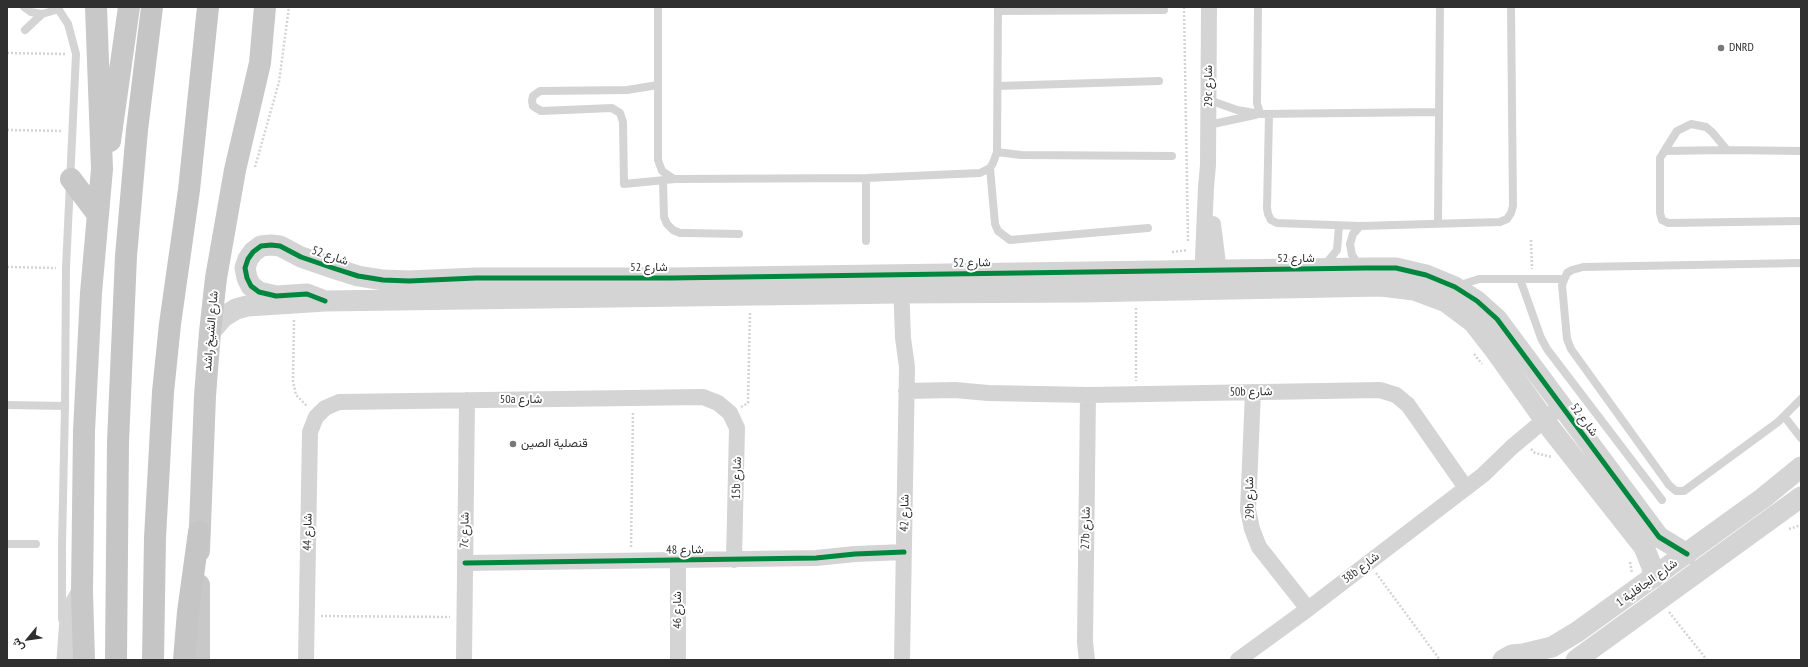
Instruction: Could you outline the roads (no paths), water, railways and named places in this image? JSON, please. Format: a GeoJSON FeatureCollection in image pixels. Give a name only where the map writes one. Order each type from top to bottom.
{"type":"FeatureCollection","features":[{"type":"Feature","properties":{"kind":"highway"},"geometry":{"type":"LineString","coordinates":[[116,660],[118,449],[126,256],[137,130],[152,7]]}},
{"type":"Feature","properties":{"kind":"highway"},"geometry":{"type":"LineString","coordinates":[[153,660],[155,538],[163,392],[170,324],[189,190],[208,7]]}},
{"type":"Feature","properties":{"kind":"highway"},"geometry":{"type":"LineString","coordinates":[[184,660],[188,612],[199,532]]}},
{"type":"Feature","properties":{"kind":"main road"},"geometry":{"type":"LineString","coordinates":[[102,169],[111,139],[129,7]]}},
{"type":"Feature","properties":{"kind":"main road"},"geometry":{"type":"LineString","coordinates":[[253,7],[260,63]]}},
{"type":"Feature","properties":{"kind":"main road","name":"شارع الشيخ راشد"},"geometry":{"type":"LineString","coordinates":[[199,660],[199,532],[210,332],[216,278],[235,170],[260,63],[265,7]]}},
{"type":"Feature","properties":{"kind":"main road"},"geometry":{"type":"LineString","coordinates":[[260,63],[269,45],[276,7]]}},
{"type":"Feature","properties":{"kind":"main road"},"geometry":{"type":"LineString","coordinates":[[84,660],[82,499],[85,415],[92,293],[102,169],[96,9]]}},
{"type":"Feature","properties":{"kind":"main road"},"geometry":{"type":"LineString","coordinates":[[71,179],[98,215]]}},
{"type":"Feature","properties":{"kind":"street","name":"29c شارع"},"geometry":{"type":"LineString","coordinates":[[1209,7],[1208,165],[1211,279]]}},
{"type":"Feature","properties":{"kind":"street","name":"شارع 52"},"geometry":{"type":"LineString","coordinates":[[325,301],[307,294],[276,296],[259,292],[251,286],[247,278],[246,268],[248,259],[253,252],[261,246],[280,246],[301,257],[358,276],[383,280],[409,281],[476,278],[663,278],[1135,291],[1211,279],[1321,269],[1396,268],[1426,275],[1455,287],[1477,301],[1497,319],[1659,537],[1687,554]]}},
{"type":"Feature","properties":{"kind":"street","name":"شارع 52"},"geometry":{"type":"LineString","coordinates":[[210,332],[227,313],[241,307],[325,301],[750,295],[907,284],[1211,279],[1381,286],[1414,290],[1446,302],[1473,322],[1548,424],[1644,547],[1651,562],[1653,578]]}},
{"type":"Feature","properties":{"kind":"street","name":"شارع 42"},"geometry":{"type":"LineString","coordinates":[[902,660],[907,367],[903,348],[907,284]]}},
{"type":"Feature","properties":{"kind":"street","name":"50b شارع"},"geometry":{"type":"LineString","coordinates":[[906,395],[960,390],[988,393],[1088,395],[1365,389],[1380,390],[1396,395],[1408,405],[1466,488]]}},
{"type":"Feature","properties":{"kind":"street","name":"29b شارع"},"geometry":{"type":"LineString","coordinates":[[1253,392],[1248,510],[1252,529],[1259,547],[1308,609]]}},
{"type":"Feature","properties":{"kind":"street","name":"27b شارع"},"geometry":{"type":"LineString","coordinates":[[1087,660],[1085,642],[1088,395]]}},
{"type":"Feature","properties":{"kind":"street","name":"50a شارع"},"geometry":{"type":"LineString","coordinates":[[325,408],[339,402],[354,401],[703,397],[718,403]]}},
{"type":"Feature","properties":{"kind":"street","name":"7c شارع"},"geometry":{"type":"LineString","coordinates":[[464,660],[467,400]]}},
{"type":"Feature","properties":{"kind":"street","name":"15b شارع"},"geometry":{"type":"LineString","coordinates":[[718,403],[730,413],[738,428],[734,560]]}},
{"type":"Feature","properties":{"kind":"street","name":"شارع 44"},"geometry":{"type":"LineString","coordinates":[[306,660],[310,432],[316,417],[325,408]]}},
{"type":"Feature","properties":{"kind":"street","name":"38b شارع"},"geometry":{"type":"LineString","coordinates":[[1238,660],[1308,609],[1565,412]]}},
{"type":"Feature","properties":{"kind":"street","name":"شارع الجافلية 1"},"geometry":{"type":"LineString","coordinates":[[1503,660],[1512,655],[1531,657],[1538,652],[1565,641],[1763,498],[1801,467]]}},
{"type":"Feature","properties":{"kind":"street","name":"شارع الجافلية 1"},"geometry":{"type":"LineString","coordinates":[[1576,660],[1799,500]]}},
{"type":"Feature","properties":{"kind":"street","name":"شارع 48"},"geometry":{"type":"LineString","coordinates":[[465,563],[734,560],[816,558],[855,554],[904,557]]}},
{"type":"Feature","properties":{"kind":"street","name":"شارع 46"},"geometry":{"type":"LineString","coordinates":[[678,560],[678,660]]}},
{"type":"Feature","properties":{"kind":"street"},"geometry":{"type":"LineString","coordinates":[[67,660],[70,618],[76,602],[82,592]]}},
{"type":"Feature","properties":{"kind":"lane"},"geometry":{"type":"LineString","coordinates":[[24,7],[31,12],[42,14]]}},
{"type":"Feature","properties":{"kind":"lane"},"geometry":{"type":"LineString","coordinates":[[658,7],[658,160],[662,171],[675,179]]}},
{"type":"Feature","properties":{"kind":"lane"},"geometry":{"type":"LineString","coordinates":[[1258,7],[1257,104],[1260,114]]}},
{"type":"Feature","properties":{"kind":"lane"},"geometry":{"type":"LineString","coordinates":[[1438,223],[1440,7]]}},
{"type":"Feature","properties":{"kind":"lane"},"geometry":{"type":"LineString","coordinates":[[1269,115],[1268,214],[1272,220],[1277,223],[1360,226],[1500,222],[1507,219],[1513,206],[1511,7]]}},
{"type":"Feature","properties":{"kind":"lane"},"geometry":{"type":"LineString","coordinates":[[25,30],[42,14],[58,8],[72,34],[76,54],[74,131],[66,268],[62,660]]}},
{"type":"Feature","properties":{"kind":"lane"},"geometry":{"type":"LineString","coordinates":[[658,85],[627,90],[540,91],[533,96],[532,101],[536,110],[545,112],[612,108],[620,113],[623,122],[624,184],[675,179],[866,178],[974,174],[990,168],[997,152],[998,9],[1164,10]]}},
{"type":"Feature","properties":{"kind":"lane"},"geometry":{"type":"LineString","coordinates":[[998,86],[1160,81]]}},
{"type":"Feature","properties":{"kind":"lane"},"geometry":{"type":"LineString","coordinates":[[1208,100],[1236,110],[1269,115],[1439,112]]}},
{"type":"Feature","properties":{"kind":"lane"},"geometry":{"type":"LineString","coordinates":[[1208,125],[1260,114]]}},
{"type":"Feature","properties":{"kind":"lane"},"geometry":{"type":"LineString","coordinates":[[1727,150],[1706,127],[1691,124],[1677,131],[1660,158],[1660,213],[1662,220],[1665,222],[1801,221]]}},
{"type":"Feature","properties":{"kind":"lane"},"geometry":{"type":"LineString","coordinates":[[1663,153],[1668,150],[1801,151]]}},
{"type":"Feature","properties":{"kind":"lane"},"geometry":{"type":"LineString","coordinates":[[997,152],[1021,155],[1172,156]]}},
{"type":"Feature","properties":{"kind":"lane"},"geometry":{"type":"LineString","coordinates":[[990,168],[995,224],[998,231],[1010,240],[1148,228]]}},
{"type":"Feature","properties":{"kind":"lane"},"geometry":{"type":"LineString","coordinates":[[866,178],[866,241]]}},
{"type":"Feature","properties":{"kind":"lane"},"geometry":{"type":"LineString","coordinates":[[663,181],[664,217],[667,224],[673,230],[680,233],[739,234]]}},
{"type":"Feature","properties":{"kind":"lane"},"geometry":{"type":"LineString","coordinates":[[1321,269],[1336,250],[1339,226]]}},
{"type":"Feature","properties":{"kind":"lane"},"geometry":{"type":"LineString","coordinates":[[1360,226],[1353,234],[1350,244],[1352,255],[1357,262],[1366,268]]}},
{"type":"Feature","properties":{"kind":"lane"},"geometry":{"type":"LineString","coordinates":[[1801,263],[1582,267],[1572,270],[1564,279],[1562,284],[1568,339],[1571,349],[1669,484],[1676,491],[1684,491],[1784,416],[1801,399]]}},
{"type":"Feature","properties":{"kind":"lane"},"geometry":{"type":"LineString","coordinates":[[1455,287],[1479,279],[1564,279]]}},
{"type":"Feature","properties":{"kind":"lane"},"geometry":{"type":"LineString","coordinates":[[1520,279],[1546,349],[1662,500]]}},
{"type":"Feature","properties":{"kind":"lane"},"geometry":{"type":"LineString","coordinates":[[7,406],[65,406]]}},
{"type":"Feature","properties":{"kind":"lane"},"geometry":{"type":"LineString","coordinates":[[1784,416],[1801,437]]}},
{"type":"Feature","properties":{"kind":"lane"},"geometry":{"type":"LineString","coordinates":[[7,544],[36,544]]}},
{"type":"Feature","properties":{"kind":"place","name":"DNRD"},"geometry":{"type":"Point","coordinates":[1721,48]}},
{"type":"Feature","properties":{"kind":"place","name":"قنصلية الصين"},"geometry":{"type":"Point","coordinates":[513,444]}}]}
